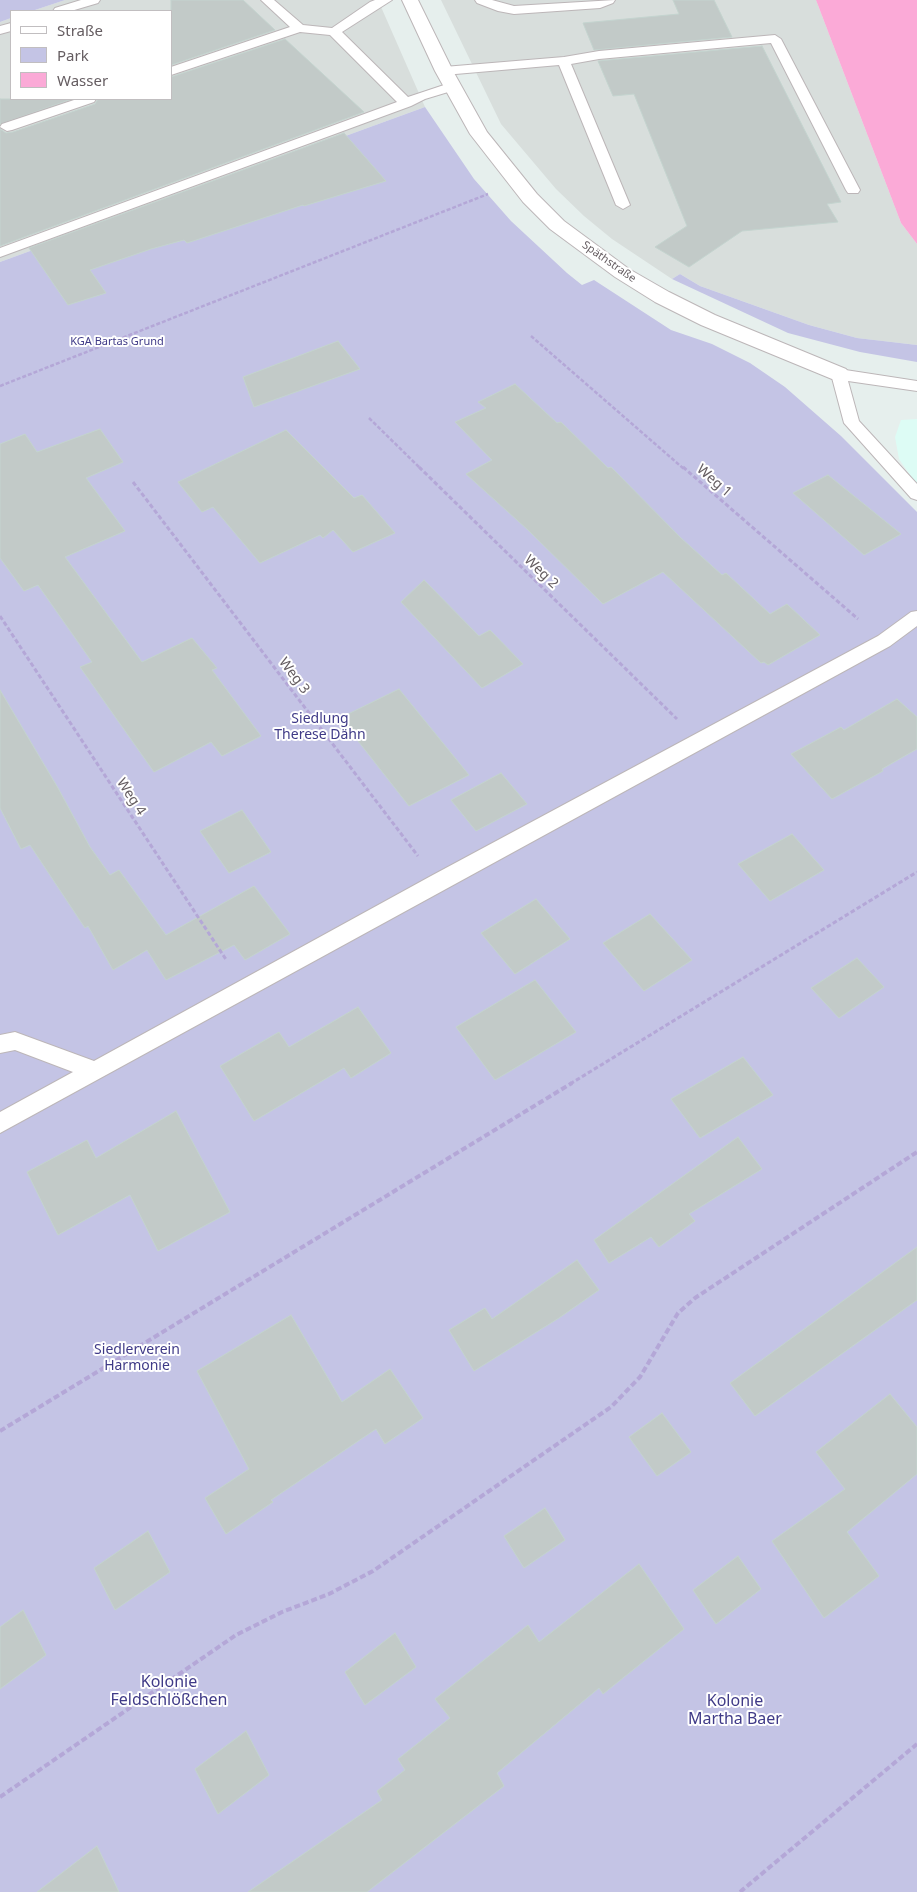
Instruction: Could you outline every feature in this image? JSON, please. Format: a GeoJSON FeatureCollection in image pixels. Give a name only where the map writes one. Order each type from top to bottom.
{"type":"FeatureCollection","features":[{"type":"Feature","properties":{"kind":"street","name":"Späthstraße"},"geometry":{"type":"LineString","coordinates":[[410,0],[448,78],[479,134],[530,198],[557,225],[622,273],[685,308],[839,374]]}},
{"type":"Feature","properties":{"kind":"lane"},"geometry":{"type":"LineString","coordinates":[[62,10],[94,0]]}},
{"type":"Feature","properties":{"kind":"lane"},"geometry":{"type":"LineString","coordinates":[[267,0],[299,28]]}},
{"type":"Feature","properties":{"kind":"lane"},"geometry":{"type":"LineString","coordinates":[[334,32],[374,5],[386,0]]}},
{"type":"Feature","properties":{"kind":"lane"},"geometry":{"type":"LineString","coordinates":[[481,0],[502,8],[514,10],[600,4],[609,0]]}},
{"type":"Feature","properties":{"kind":"lane"},"geometry":{"type":"LineString","coordinates":[[172,71],[299,28],[334,32],[406,103]]}},
{"type":"Feature","properties":{"kind":"lane"},"geometry":{"type":"LineString","coordinates":[[0,253],[406,103],[448,78],[599,55],[775,39],[853,190]]}},
{"type":"Feature","properties":{"kind":"lane"},"geometry":{"type":"LineString","coordinates":[[564,61],[623,205]]}},
{"type":"Feature","properties":{"kind":"lane"},"geometry":{"type":"LineString","coordinates":[[7,127],[86,100]]}},
{"type":"Feature","properties":{"kind":"lane"},"geometry":{"type":"LineString","coordinates":[[839,374],[852,423],[917,494]]}},
{"type":"Feature","properties":{"kind":"lane","name":"Späthstraße"},"geometry":{"type":"LineString","coordinates":[[839,374],[917,386]]}},
{"type":"Feature","properties":{"kind":"lane"},"geometry":{"type":"LineString","coordinates":[[4,1118],[245,989],[884,640],[917,617]]}},
{"type":"Feature","properties":{"kind":"lane"},"geometry":{"type":"LineString","coordinates":[[0,1044],[15,1041],[93,1070]]}},
{"type":"Feature","properties":{"kind":"path"},"geometry":{"type":"LineString","coordinates":[[0,386],[493,192]]}},
{"type":"Feature","properties":{"kind":"path","name":"Weg 1"},"geometry":{"type":"LineString","coordinates":[[530,336],[884,640]]}},
{"type":"Feature","properties":{"kind":"path","name":"Weg 2"},"geometry":{"type":"LineString","coordinates":[[369,418],[699,740]]}},
{"type":"Feature","properties":{"kind":"path","name":"Weg 3"},"geometry":{"type":"LineString","coordinates":[[133,482],[438,882]]}},
{"type":"Feature","properties":{"kind":"path","name":"Weg 4"},"geometry":{"type":"LineString","coordinates":[[0,616],[245,989]]}},
{"type":"Feature","properties":{"kind":"path"},"geometry":{"type":"LineString","coordinates":[[0,1431],[917,872]]}},
{"type":"Feature","properties":{"kind":"path"},"geometry":{"type":"LineString","coordinates":[[0,1796],[236,1635],[282,1612],[329,1594],[372,1571],[611,1407],[640,1377],[678,1313],[695,1298],[917,1152]]}},
{"type":"Feature","properties":{"kind":"path"},"geometry":{"type":"LineString","coordinates":[[740,1892],[917,1744]]}},
{"type":"Feature","properties":{"kind":"shaded area"},"geometry":{"type":"Polygon","coordinates":[[[65,0],[378,0],[425,107],[0,262],[0,22],[10,18],[10,100],[172,100],[172,10],[35,10],[65,0]]]}},
{"type":"Feature","properties":{"kind":"shaded area"},"geometry":{"type":"Polygon","coordinates":[[[441,0],[816,0],[901,223],[917,244],[917,345],[857,338],[809,325],[700,286],[680,274],[672,279],[612,239],[556,189],[501,124],[441,0]]]}},
{"type":"Feature","properties":{"kind":"shaded area"},"geometry":{"type":"Polygon","coordinates":[[[917,419],[917,485],[899,459],[895,437],[901,420],[917,419]]]}},
{"type":"Feature","properties":{"kind":"green space"},"geometry":{"type":"Polygon","coordinates":[[[0,0],[65,0],[35,10],[10,10],[10,18],[0,22],[0,0]]]}},
{"type":"Feature","properties":{"kind":"green space"},"geometry":{"type":"Polygon","coordinates":[[[425,107],[474,179],[511,221],[567,273],[582,285],[594,280],[671,330],[712,344],[750,363],[785,387],[841,436],[917,512],[917,1892],[0,1892],[0,262],[425,107]]]}},
{"type":"Feature","properties":{"kind":"green space"},"geometry":{"type":"Polygon","coordinates":[[[680,274],[700,286],[809,325],[857,338],[917,345],[917,362],[860,352],[788,333],[672,279],[680,274]]]}},
{"type":"Feature","properties":{"kind":"water"},"geometry":{"type":"Polygon","coordinates":[[[816,0],[917,0],[917,244],[901,223],[816,0]]]}},
{"type":"Feature","properties":{"kind":"building"},"geometry":{"type":"Polygon","coordinates":[[[171,0],[243,0],[275,30],[172,65],[171,0]]]}},
{"type":"Feature","properties":{"kind":"building"},"geometry":{"type":"Polygon","coordinates":[[[673,0],[714,0],[732,37],[594,50],[583,23],[679,14],[673,0]]]}},
{"type":"Feature","properties":{"kind":"building"},"geometry":{"type":"Polygon","coordinates":[[[285,39],[364,112],[0,246],[0,129],[6,133],[13,132],[95,104],[97,100],[172,100],[172,77],[285,39]]]}},
{"type":"Feature","properties":{"kind":"building"},"geometry":{"type":"Polygon","coordinates":[[[762,46],[841,202],[827,204],[838,222],[742,231],[689,267],[655,247],[687,226],[634,94],[613,96],[598,61],[762,46]]]}},
{"type":"Feature","properties":{"kind":"building"},"geometry":{"type":"Polygon","coordinates":[[[0,99],[69,100],[0,124],[0,99]]]}},
{"type":"Feature","properties":{"kind":"building"},"geometry":{"type":"Polygon","coordinates":[[[344,133],[386,181],[303,205],[187,243],[184,240],[151,249],[90,270],[106,293],[68,305],[29,248],[344,133]]]}},
{"type":"Feature","properties":{"kind":"building"},"geometry":{"type":"Polygon","coordinates":[[[338,341],[360,369],[254,407],[243,377],[338,341]]]}},
{"type":"Feature","properties":{"kind":"building"},"geometry":{"type":"Polygon","coordinates":[[[515,384],[557,423],[561,422],[608,468],[611,467],[681,538],[722,575],[726,573],[770,614],[787,604],[820,635],[768,665],[764,662],[761,663],[663,572],[603,604],[528,530],[466,474],[492,460],[455,422],[486,408],[478,402],[515,384]]]}},
{"type":"Feature","properties":{"kind":"building"},"geometry":{"type":"Polygon","coordinates":[[[100,429],[123,462],[86,478],[125,531],[65,557],[142,662],[192,638],[217,668],[212,670],[261,736],[222,756],[211,742],[154,772],[80,667],[92,662],[38,585],[24,591],[0,558],[0,444],[25,434],[37,452],[100,429]]]}},
{"type":"Feature","properties":{"kind":"building"},"geometry":{"type":"Polygon","coordinates":[[[286,430],[354,498],[362,495],[395,533],[353,552],[333,530],[323,538],[320,535],[260,563],[213,507],[202,512],[178,482],[286,430]]]}},
{"type":"Feature","properties":{"kind":"building"},"geometry":{"type":"Polygon","coordinates":[[[828,475],[901,534],[864,555],[793,493],[828,475]]]}},
{"type":"Feature","properties":{"kind":"building"},"geometry":{"type":"Polygon","coordinates":[[[424,580],[479,636],[490,630],[523,664],[482,688],[401,602],[424,580]]]}},
{"type":"Feature","properties":{"kind":"building"},"geometry":{"type":"Polygon","coordinates":[[[399,689],[469,775],[409,806],[340,718],[399,689]]]}},
{"type":"Feature","properties":{"kind":"building"},"geometry":{"type":"Polygon","coordinates":[[[0,690],[58,788],[90,847],[110,875],[119,870],[166,935],[254,886],[290,934],[245,960],[234,945],[166,980],[147,950],[113,970],[88,926],[85,928],[30,845],[21,849],[0,808],[0,690]]]}},
{"type":"Feature","properties":{"kind":"building"},"geometry":{"type":"Polygon","coordinates":[[[897,699],[917,717],[917,749],[882,769],[883,771],[832,799],[791,754],[841,727],[844,730],[897,699]]]}},
{"type":"Feature","properties":{"kind":"building"},"geometry":{"type":"Polygon","coordinates":[[[501,773],[527,804],[476,831],[451,800],[501,773]]]}},
{"type":"Feature","properties":{"kind":"building"},"geometry":{"type":"Polygon","coordinates":[[[242,810],[271,852],[229,873],[200,831],[242,810]]]}},
{"type":"Feature","properties":{"kind":"building"},"geometry":{"type":"Polygon","coordinates":[[[792,834],[824,870],[770,901],[738,864],[792,834]]]}},
{"type":"Feature","properties":{"kind":"building"},"geometry":{"type":"Polygon","coordinates":[[[536,899],[570,939],[515,974],[481,933],[536,899]]]}},
{"type":"Feature","properties":{"kind":"building"},"geometry":{"type":"Polygon","coordinates":[[[650,914],[692,960],[644,991],[603,943],[650,914]]]}},
{"type":"Feature","properties":{"kind":"building"},"geometry":{"type":"Polygon","coordinates":[[[857,958],[884,987],[839,1018],[811,988],[857,958]]]}},
{"type":"Feature","properties":{"kind":"building"},"geometry":{"type":"Polygon","coordinates":[[[535,980],[576,1032],[495,1080],[456,1027],[535,980]]]}},
{"type":"Feature","properties":{"kind":"building"},"geometry":{"type":"Polygon","coordinates":[[[358,1007],[391,1053],[351,1078],[344,1068],[254,1121],[220,1066],[279,1032],[289,1047],[358,1007]]]}},
{"type":"Feature","properties":{"kind":"building"},"geometry":{"type":"Polygon","coordinates":[[[743,1057],[773,1095],[700,1138],[671,1099],[743,1057]]]}},
{"type":"Feature","properties":{"kind":"building"},"geometry":{"type":"Polygon","coordinates":[[[176,1111],[230,1212],[158,1251],[130,1195],[58,1235],[27,1172],[87,1140],[96,1158],[176,1111]]]}},
{"type":"Feature","properties":{"kind":"building"},"geometry":{"type":"Polygon","coordinates":[[[738,1137],[762,1169],[689,1214],[695,1221],[659,1247],[651,1237],[609,1263],[594,1240],[738,1137]]]}},
{"type":"Feature","properties":{"kind":"building"},"geometry":{"type":"Polygon","coordinates":[[[917,1247],[917,1300],[755,1416],[730,1383],[917,1247]]]}},
{"type":"Feature","properties":{"kind":"building"},"geometry":{"type":"Polygon","coordinates":[[[577,1260],[599,1290],[559,1318],[474,1371],[449,1330],[485,1308],[492,1319],[577,1260]]]}},
{"type":"Feature","properties":{"kind":"building"},"geometry":{"type":"Polygon","coordinates":[[[291,1315],[342,1402],[390,1369],[423,1418],[385,1444],[376,1429],[271,1500],[273,1502],[226,1534],[205,1498],[249,1469],[197,1371],[291,1315]]]}},
{"type":"Feature","properties":{"kind":"building"},"geometry":{"type":"Polygon","coordinates":[[[890,1394],[917,1427],[917,1474],[847,1532],[879,1576],[824,1618],[772,1541],[845,1489],[816,1452],[890,1394]]]}},
{"type":"Feature","properties":{"kind":"building"},"geometry":{"type":"Polygon","coordinates":[[[662,1413],[691,1452],[657,1476],[629,1437],[662,1413]]]}},
{"type":"Feature","properties":{"kind":"building"},"geometry":{"type":"Polygon","coordinates":[[[545,1508],[565,1540],[524,1568],[504,1536],[545,1508]]]}},
{"type":"Feature","properties":{"kind":"building"},"geometry":{"type":"Polygon","coordinates":[[[148,1531],[170,1572],[115,1610],[94,1568],[148,1531]]]}},
{"type":"Feature","properties":{"kind":"building"},"geometry":{"type":"Polygon","coordinates":[[[738,1556],[761,1589],[716,1624],[693,1590],[738,1556]]]}},
{"type":"Feature","properties":{"kind":"building"},"geometry":{"type":"Polygon","coordinates":[[[639,1564],[684,1629],[603,1694],[599,1688],[497,1773],[504,1786],[367,1892],[248,1892],[382,1800],[377,1791],[405,1770],[398,1759],[450,1718],[435,1699],[528,1625],[539,1642],[639,1564]]]}},
{"type":"Feature","properties":{"kind":"building"},"geometry":{"type":"Polygon","coordinates":[[[23,1610],[46,1655],[0,1689],[0,1627],[23,1610]]]}},
{"type":"Feature","properties":{"kind":"building"},"geometry":{"type":"Polygon","coordinates":[[[395,1633],[416,1667],[365,1705],[345,1672],[395,1633]]]}},
{"type":"Feature","properties":{"kind":"building"},"geometry":{"type":"Polygon","coordinates":[[[246,1731],[269,1775],[218,1814],[195,1769],[246,1731]]]}},
{"type":"Feature","properties":{"kind":"building"},"geometry":{"type":"Polygon","coordinates":[[[97,1846],[119,1892],[37,1892],[97,1846]]]}},
{"type":"Feature","properties":{"kind":"park label","name":"KGA Bartas Grund"},"geometry":{"type":"Point","coordinates":[117,342]}},
{"type":"Feature","properties":{"kind":"park label","name":"Siedlung Therese Dähn"},"geometry":{"type":"Point","coordinates":[320,728]}},
{"type":"Feature","properties":{"kind":"park label","name":"Siedlerverein Harmonie"},"geometry":{"type":"Point","coordinates":[137,1358]}},
{"type":"Feature","properties":{"kind":"park label","name":"Kolonie Feldschlößchen"},"geometry":{"type":"Point","coordinates":[169,1691]}},
{"type":"Feature","properties":{"kind":"park label","name":"Kolonie Martha Baer"},"geometry":{"type":"Point","coordinates":[735,1710]}}]}
